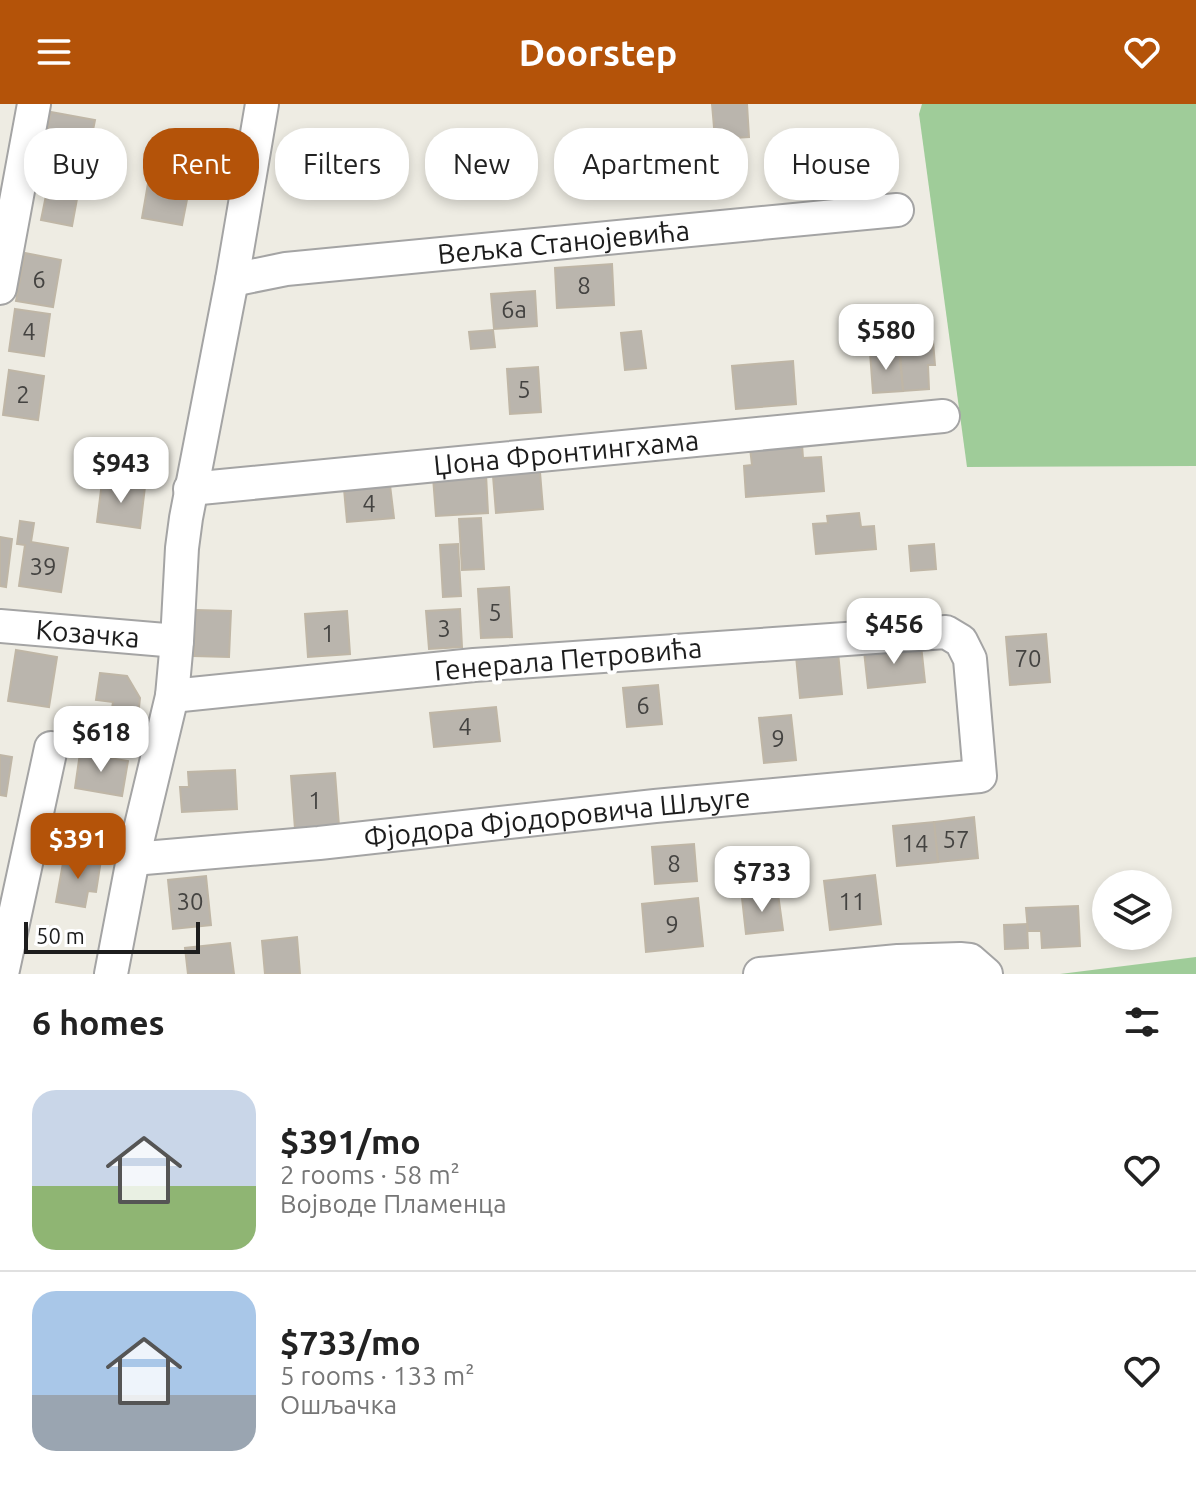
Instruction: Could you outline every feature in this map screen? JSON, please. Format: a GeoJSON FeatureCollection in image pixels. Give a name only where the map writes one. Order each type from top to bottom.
{"type":"FeatureCollection","features":[{"type":"Feature","properties":{"kind":"street"},"geometry":{"type":"LineString","coordinates":[[0,288],[34,104]]}},
{"type":"Feature","properties":{"kind":"street"},"geometry":{"type":"LineString","coordinates":[[111,974],[133,859],[172,696],[182,548],[190,489],[232,280],[262,104]]}},
{"type":"Feature","properties":{"kind":"street","name":"Вељка Станојевића"},"geometry":{"type":"LineString","coordinates":[[232,280],[286,269],[897,210]]}},
{"type":"Feature","properties":{"kind":"street","name":"Џона Фронтингхама"},"geometry":{"type":"LineString","coordinates":[[190,489],[943,416]]}},
{"type":"Feature","properties":{"kind":"street","name":"Козачка"},"geometry":{"type":"LineString","coordinates":[[0,626],[177,641]]}},
{"type":"Feature","properties":{"kind":"street","name":"Генерала Петровића"},"geometry":{"type":"LineString","coordinates":[[172,696],[474,665],[946,632],[961,641],[970,659],[980,776]]}},
{"type":"Feature","properties":{"kind":"street"},"geometry":{"type":"LineString","coordinates":[[2,974],[51,748]]}},
{"type":"Feature","properties":{"kind":"street","name":"Фјодора Фјодоровича Шљуге"},"geometry":{"type":"LineString","coordinates":[[133,859],[980,776]]}},
{"type":"Feature","properties":{"kind":"street"},"geometry":{"type":"LineString","coordinates":[[760,974],[898,961],[960,959],[970,960],[983,972]]}},
{"type":"Feature","properties":{"kind":"green space"},"geometry":{"type":"Polygon","coordinates":[[[922,104],[1196,104],[1196,466],[967,467],[919,114],[922,104]]]}},
{"type":"Feature","properties":{"kind":"green space"},"geometry":{"type":"Polygon","coordinates":[[[1196,957],[1196,974],[1060,974],[1196,957]]]}},
{"type":"Feature","properties":{"kind":"building"},"geometry":{"type":"Polygon","coordinates":[[[712,104],[747,104],[749,137],[748,128],[714,128],[712,104]]]}},
{"type":"Feature","properties":{"kind":"building"},"geometry":{"type":"Polygon","coordinates":[[[51,112],[95,120],[93,128],[48,128],[51,112]]]}},
{"type":"Feature","properties":{"kind":"building"},"geometry":{"type":"Polygon","coordinates":[[[45,200],[77,200],[72,226],[41,220],[45,200]]]}},
{"type":"Feature","properties":{"kind":"building"},"geometry":{"type":"Polygon","coordinates":[[[145,200],[187,200],[182,225],[142,218],[145,200]]]}},
{"type":"Feature","properties":{"kind":"building"},"geometry":{"type":"Polygon","coordinates":[[[25,253],[61,260],[53,307],[16,301],[25,253]]]}},
{"type":"Feature","properties":{"kind":"building"},"geometry":{"type":"Polygon","coordinates":[[[612,264],[614,305],[557,308],[555,268],[612,264]]]}},
{"type":"Feature","properties":{"kind":"building"},"geometry":{"type":"Polygon","coordinates":[[[535,291],[537,326],[494,329],[491,294],[535,291]]]}},
{"type":"Feature","properties":{"kind":"building"},"geometry":{"type":"Polygon","coordinates":[[[15,309],[50,314],[44,356],[9,351],[15,309]]]}},
{"type":"Feature","properties":{"kind":"building"},"geometry":{"type":"Polygon","coordinates":[[[493,330],[495,347],[471,349],[469,332],[493,330]]]}},
{"type":"Feature","properties":{"kind":"building"},"geometry":{"type":"Polygon","coordinates":[[[641,331],[646,368],[625,370],[621,333],[641,331]]]}},
{"type":"Feature","properties":{"kind":"building"},"geometry":{"type":"Polygon","coordinates":[[[933,341],[935,365],[928,365],[929,389],[903,391],[900,352],[913,351],[912,343],[933,341]]]}},
{"type":"Feature","properties":{"kind":"building"},"geometry":{"type":"Polygon","coordinates":[[[899,350],[903,391],[873,393],[870,352],[899,350]]]}},
{"type":"Feature","properties":{"kind":"building"},"geometry":{"type":"Polygon","coordinates":[[[793,361],[796,404],[736,409],[732,366],[793,361]]]}},
{"type":"Feature","properties":{"kind":"building"},"geometry":{"type":"Polygon","coordinates":[[[538,367],[541,412],[510,414],[507,369],[538,367]]]}},
{"type":"Feature","properties":{"kind":"building"},"geometry":{"type":"Polygon","coordinates":[[[9,370],[44,376],[38,420],[3,415],[9,370]]]}},
{"type":"Feature","properties":{"kind":"building"},"geometry":{"type":"Polygon","coordinates":[[[802,444],[803,458],[821,457],[824,491],[746,497],[744,466],[752,465],[750,448],[802,444]]]}},
{"type":"Feature","properties":{"kind":"building"},"geometry":{"type":"Polygon","coordinates":[[[540,472],[543,509],[496,513],[493,476],[540,472]]]}},
{"type":"Feature","properties":{"kind":"building"},"geometry":{"type":"Polygon","coordinates":[[[486,474],[488,513],[436,516],[433,477],[486,474]]]}},
{"type":"Feature","properties":{"kind":"building"},"geometry":{"type":"Polygon","coordinates":[[[102,482],[145,487],[140,528],[97,522],[102,482]]]}},
{"type":"Feature","properties":{"kind":"building"},"geometry":{"type":"Polygon","coordinates":[[[390,485],[394,518],[347,522],[344,489],[390,485]]]}},
{"type":"Feature","properties":{"kind":"building"},"geometry":{"type":"Polygon","coordinates":[[[859,513],[861,527],[874,526],[876,549],[816,554],[813,524],[828,523],[827,516],[859,513]]]}},
{"type":"Feature","properties":{"kind":"building"},"geometry":{"type":"Polygon","coordinates":[[[481,518],[484,569],[462,570],[459,519],[481,518]]]}},
{"type":"Feature","properties":{"kind":"building"},"geometry":{"type":"Polygon","coordinates":[[[20,521],[34,523],[31,542],[68,548],[61,592],[19,586],[25,545],[17,544],[20,521]]]}},
{"type":"Feature","properties":{"kind":"building"},"geometry":{"type":"Polygon","coordinates":[[[0,537],[12,539],[6,587],[0,586],[0,537]]]}},
{"type":"Feature","properties":{"kind":"building"},"geometry":{"type":"Polygon","coordinates":[[[458,544],[461,596],[443,597],[440,545],[458,544]]]}},
{"type":"Feature","properties":{"kind":"building"},"geometry":{"type":"Polygon","coordinates":[[[934,544],[936,569],[911,571],[909,546],[934,544]]]}},
{"type":"Feature","properties":{"kind":"building"},"geometry":{"type":"Polygon","coordinates":[[[509,587],[512,637],[481,638],[478,589],[509,587]]]}},
{"type":"Feature","properties":{"kind":"building"},"geometry":{"type":"Polygon","coordinates":[[[460,609],[462,647],[429,649],[426,611],[460,609]]]}},
{"type":"Feature","properties":{"kind":"building"},"geometry":{"type":"Polygon","coordinates":[[[196,610],[231,611],[229,657],[194,656],[196,610]]]}},
{"type":"Feature","properties":{"kind":"building"},"geometry":{"type":"Polygon","coordinates":[[[347,611],[350,654],[308,657],[305,614],[347,611]]]}},
{"type":"Feature","properties":{"kind":"building"},"geometry":{"type":"Polygon","coordinates":[[[1046,634],[1050,682],[1010,685],[1006,637],[1046,634]]]}},
{"type":"Feature","properties":{"kind":"building"},"geometry":{"type":"Polygon","coordinates":[[[921,645],[925,682],[868,688],[864,651],[921,645]]]}},
{"type":"Feature","properties":{"kind":"building"},"geometry":{"type":"Polygon","coordinates":[[[16,650],[57,657],[49,707],[8,701],[16,650]]]}},
{"type":"Feature","properties":{"kind":"building"},"geometry":{"type":"Polygon","coordinates":[[[838,652],[842,694],[800,698],[796,656],[838,652]]]}},
{"type":"Feature","properties":{"kind":"building"},"geometry":{"type":"Polygon","coordinates":[[[100,673],[127,676],[140,698],[137,726],[110,722],[113,702],[96,700],[100,673]]]}},
{"type":"Feature","properties":{"kind":"building"},"geometry":{"type":"Polygon","coordinates":[[[658,685],[662,724],[627,727],[623,688],[658,685]]]}},
{"type":"Feature","properties":{"kind":"building"},"geometry":{"type":"Polygon","coordinates":[[[496,707],[500,741],[434,747],[430,713],[496,707]]]}},
{"type":"Feature","properties":{"kind":"building"},"geometry":{"type":"Polygon","coordinates":[[[791,715],[796,760],[764,763],[759,718],[791,715]]]}},
{"type":"Feature","properties":{"kind":"building"},"geometry":{"type":"Polygon","coordinates":[[[80,753],[128,761],[122,796],[75,788],[80,753]]]}},
{"type":"Feature","properties":{"kind":"building"},"geometry":{"type":"Polygon","coordinates":[[[0,755],[12,757],[6,796],[0,795],[0,755]]]}},
{"type":"Feature","properties":{"kind":"building"},"geometry":{"type":"Polygon","coordinates":[[[235,770],[237,809],[182,812],[180,787],[189,787],[188,772],[235,770]]]}},
{"type":"Feature","properties":{"kind":"building"},"geometry":{"type":"Polygon","coordinates":[[[335,773],[339,826],[295,829],[291,776],[335,773]]]}},
{"type":"Feature","properties":{"kind":"building"},"geometry":{"type":"Polygon","coordinates":[[[974,817],[978,858],[938,862],[934,822],[974,817]]]}},
{"type":"Feature","properties":{"kind":"building"},"geometry":{"type":"Polygon","coordinates":[[[934,822],[938,862],[897,866],[893,826],[934,822]]]}},
{"type":"Feature","properties":{"kind":"building"},"geometry":{"type":"Polygon","coordinates":[[[694,844],[697,881],[655,884],[652,847],[694,844]]]}},
{"type":"Feature","properties":{"kind":"building"},"geometry":{"type":"Polygon","coordinates":[[[75,856],[101,860],[96,892],[88,891],[85,907],[56,902],[63,863],[73,865],[75,856]]]}},
{"type":"Feature","properties":{"kind":"building"},"geometry":{"type":"Polygon","coordinates":[[[875,875],[881,924],[830,930],[824,881],[875,875]]]}},
{"type":"Feature","properties":{"kind":"building"},"geometry":{"type":"Polygon","coordinates":[[[206,876],[211,925],[173,929],[168,880],[206,876]]]}},
{"type":"Feature","properties":{"kind":"building"},"geometry":{"type":"Polygon","coordinates":[[[778,894],[783,930],[746,934],[742,898],[778,894]]]}},
{"type":"Feature","properties":{"kind":"building"},"geometry":{"type":"Polygon","coordinates":[[[698,898],[703,946],[646,952],[642,904],[698,898]]]}},
{"type":"Feature","properties":{"kind":"building"},"geometry":{"type":"Polygon","coordinates":[[[1078,906],[1080,946],[1042,948],[1041,931],[1028,931],[1026,908],[1078,906]]]}},
{"type":"Feature","properties":{"kind":"building"},"geometry":{"type":"Polygon","coordinates":[[[1027,924],[1028,948],[1005,949],[1004,925],[1027,924]]]}},
{"type":"Feature","properties":{"kind":"building"},"geometry":{"type":"Polygon","coordinates":[[[297,937],[300,974],[265,974],[262,941],[297,937]]]}},
{"type":"Feature","properties":{"kind":"building"},"geometry":{"type":"Polygon","coordinates":[[[230,943],[234,974],[188,974],[185,948],[230,943]]]}}]}
